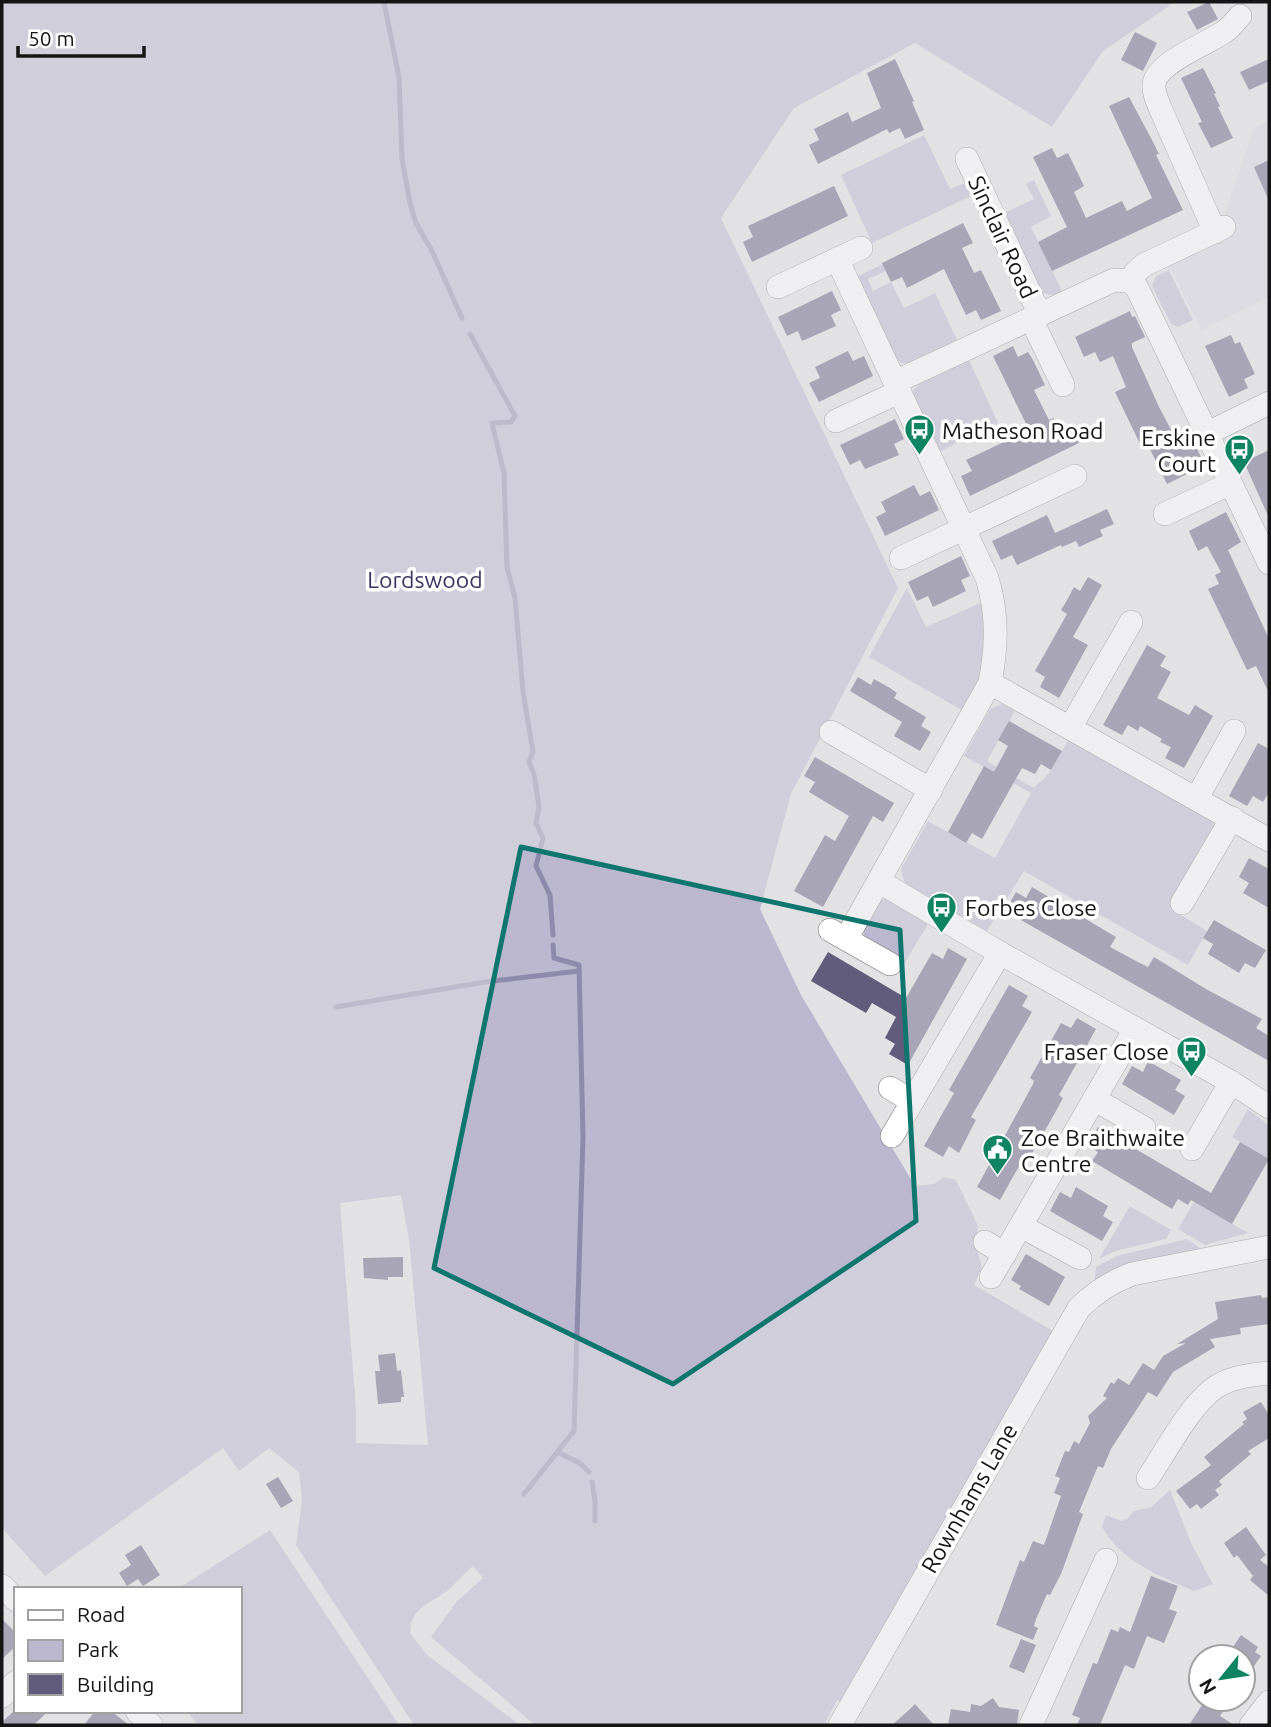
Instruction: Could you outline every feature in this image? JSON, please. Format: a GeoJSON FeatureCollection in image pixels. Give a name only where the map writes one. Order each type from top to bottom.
{"type":"FeatureCollection","features":[{"type":"Feature","properties":{"kind":"street","name":"Sinclair Road"},"geometry":{"type":"LineString","coordinates":[[897,387],[1114,280],[1130,281],[1144,265],[1219,230],[1161,110],[1155,96],[1154,83],[1158,73],[1179,57],[1225,44],[1240,16]]}},
{"type":"Feature","properties":{"kind":"street","name":"Sinclair Road"},"geometry":{"type":"LineString","coordinates":[[967,159],[1035,317]]}},
{"type":"Feature","properties":{"kind":"street"},"geometry":{"type":"LineString","coordinates":[[779,287],[862,248]]}},
{"type":"Feature","properties":{"kind":"street"},"geometry":{"type":"LineString","coordinates":[[837,259],[987,578],[996,623],[996,653],[990,683],[880,882],[838,935],[890,964]]}},
{"type":"Feature","properties":{"kind":"street"},"geometry":{"type":"LineString","coordinates":[[1130,281],[1137,288],[1269,563]]}},
{"type":"Feature","properties":{"kind":"street"},"geometry":{"type":"LineString","coordinates":[[1035,317],[1063,385]]}},
{"type":"Feature","properties":{"kind":"street"},"geometry":{"type":"LineString","coordinates":[[836,421],[897,387]]}},
{"type":"Feature","properties":{"kind":"street"},"geometry":{"type":"LineString","coordinates":[[1206,434],[1269,403]]}},
{"type":"Feature","properties":{"kind":"street"},"geometry":{"type":"LineString","coordinates":[[901,558],[1074,476]]}},
{"type":"Feature","properties":{"kind":"street"},"geometry":{"type":"LineString","coordinates":[[1165,514],[1229,484]]}},
{"type":"Feature","properties":{"kind":"street"},"geometry":{"type":"LineString","coordinates":[[1070,728],[1131,622]]}},
{"type":"Feature","properties":{"kind":"street"},"geometry":{"type":"LineString","coordinates":[[990,683],[1269,840]]}},
{"type":"Feature","properties":{"kind":"street"},"geometry":{"type":"LineString","coordinates":[[831,732],[931,790]]}},
{"type":"Feature","properties":{"kind":"street"},"geometry":{"type":"LineString","coordinates":[[1197,798],[1234,732]]}},
{"type":"Feature","properties":{"kind":"street"},"geometry":{"type":"LineString","coordinates":[[1182,903],[1232,818]]}},
{"type":"Feature","properties":{"kind":"street"},"geometry":{"type":"LineString","coordinates":[[880,882],[1000,953],[1231,1082],[1269,1107]]}},
{"type":"Feature","properties":{"kind":"street"},"geometry":{"type":"LineString","coordinates":[[892,1136],[1000,953]]}},
{"type":"Feature","properties":{"kind":"street"},"geometry":{"type":"LineString","coordinates":[[991,1277],[995,1248],[1021,1226],[1135,1029]]}},
{"type":"Feature","properties":{"kind":"street"},"geometry":{"type":"LineString","coordinates":[[1192,1149],[1231,1082]]}},
{"type":"Feature","properties":{"kind":"street"},"geometry":{"type":"LineString","coordinates":[[890,1088],[912,1101]]}},
{"type":"Feature","properties":{"kind":"street"},"geometry":{"type":"LineString","coordinates":[[1094,1099],[1144,1128]]}},
{"type":"Feature","properties":{"kind":"street"},"geometry":{"type":"LineString","coordinates":[[1021,1226],[1080,1258]]}},
{"type":"Feature","properties":{"kind":"street","name":"Rownhams Lane"},"geometry":{"type":"LineString","coordinates":[[840,1725],[1068,1324],[1093,1294],[1111,1282],[1132,1274],[1269,1247]]}},
{"type":"Feature","properties":{"kind":"street"},"geometry":{"type":"LineString","coordinates":[[1148,1478],[1202,1398],[1221,1384],[1242,1377],[1269,1373]]}},
{"type":"Feature","properties":{"kind":"street"},"geometry":{"type":"LineString","coordinates":[[1031,1725],[1106,1560]]}},
{"type":"Feature","properties":{"kind":"street"},"geometry":{"type":"LineString","coordinates":[[1251,1725],[1269,1702]]}},
{"type":"Feature","properties":{"kind":"highlighted area"},"geometry":{"type":"Polygon","coordinates":[[[521,847],[900,930],[916,1221],[673,1384],[434,1268],[521,847]]]}},
{"type":"Feature","properties":{"kind":"shaded area"},"geometry":{"type":"Polygon","coordinates":[[[1269,121],[1269,297],[1201,330],[1169,266],[1224,216],[1254,128],[1269,121]]]}},
{"type":"Feature","properties":{"kind":"green space","name":"Lordswood"},"geometry":{"type":"Polygon","coordinates":[[[2,2],[1172,2],[1103,51],[1052,127],[915,43],[794,108],[721,218],[898,588],[791,794],[760,909],[801,995],[915,1186],[934,1184],[944,1177],[956,1180],[978,1226],[975,1243],[982,1267],[974,1285],[1053,1331],[844,1704],[837,1700],[824,1725],[535,1725],[431,1637],[457,1601],[483,1578],[473,1566],[448,1590],[417,1612],[410,1633],[427,1655],[520,1725],[414,1725],[296,1545],[302,1500],[299,1472],[269,1448],[239,1471],[223,1448],[45,1576],[2,1528],[2,2]],[[401,1195],[340,1203],[356,1409],[356,1443],[428,1445],[409,1239],[401,1195]]]}},
{"type":"Feature","properties":{"kind":"green space"},"geometry":{"type":"Polygon","coordinates":[[[924,135],[950,189],[965,183],[971,196],[872,243],[841,175],[924,135]]]}},
{"type":"Feature","properties":{"kind":"green space"},"geometry":{"type":"Polygon","coordinates":[[[1034,180],[1051,216],[1031,227],[1063,293],[1057,295],[1040,291],[1004,213],[1034,199],[1026,184],[1034,180]]]}},
{"type":"Feature","properties":{"kind":"green space"},"geometry":{"type":"Polygon","coordinates":[[[883,264],[886,271],[868,279],[873,291],[891,282],[904,308],[935,293],[957,340],[907,363],[896,359],[858,276],[883,264]]]}},
{"type":"Feature","properties":{"kind":"green space"},"geometry":{"type":"Polygon","coordinates":[[[1169,270],[1193,320],[1178,327],[1171,324],[1152,286],[1156,276],[1169,270]]]}},
{"type":"Feature","properties":{"kind":"green space"},"geometry":{"type":"Polygon","coordinates":[[[969,360],[998,423],[938,452],[912,396],[914,389],[969,360]]]}},
{"type":"Feature","properties":{"kind":"green space"},"geometry":{"type":"Polygon","coordinates":[[[907,588],[926,627],[985,601],[987,656],[976,690],[965,712],[869,657],[907,588]]]}},
{"type":"Feature","properties":{"kind":"green space"},"geometry":{"type":"Polygon","coordinates":[[[1004,703],[1016,709],[987,761],[1034,788],[1050,772],[1070,737],[1216,820],[1218,829],[1171,909],[1207,931],[1188,965],[1024,871],[987,931],[905,885],[901,869],[928,821],[995,858],[1031,793],[964,756],[990,709],[1004,703]]]}},
{"type":"Feature","properties":{"kind":"green space"},"geometry":{"type":"Polygon","coordinates":[[[891,898],[931,919],[904,964],[871,945],[864,933],[873,907],[880,901],[891,898]]]}},
{"type":"Feature","properties":{"kind":"green space"},"geometry":{"type":"Polygon","coordinates":[[[1248,1109],[1269,1126],[1269,1159],[1232,1137],[1248,1109]]]}},
{"type":"Feature","properties":{"kind":"green space"},"geometry":{"type":"Polygon","coordinates":[[[1194,1202],[1248,1233],[1205,1245],[1178,1229],[1194,1202]]]}},
{"type":"Feature","properties":{"kind":"green space"},"geometry":{"type":"Polygon","coordinates":[[[1130,1206],[1171,1230],[1166,1239],[1115,1251],[1099,1259],[1130,1206]]]}},
{"type":"Feature","properties":{"kind":"green space"},"geometry":{"type":"Polygon","coordinates":[[[1187,1239],[1203,1250],[1094,1285],[1096,1267],[1117,1256],[1187,1239]]]}},
{"type":"Feature","properties":{"kind":"green space"},"geometry":{"type":"Polygon","coordinates":[[[1170,1490],[1192,1545],[1213,1584],[1194,1591],[1142,1567],[1120,1550],[1102,1527],[1106,1515],[1122,1521],[1134,1511],[1151,1507],[1170,1490]]]}},
{"type":"Feature","properties":{"kind":"green space"},"geometry":{"type":"Polygon","coordinates":[[[270,1530],[399,1725],[198,1725],[189,1713],[242,1713],[242,1587],[180,1587],[270,1530]]]}},
{"type":"Feature","properties":{"kind":"building"},"geometry":{"type":"Polygon","coordinates":[[[1209,2],[1218,19],[1197,30],[1187,12],[1209,2]]]}},
{"type":"Feature","properties":{"kind":"building"},"geometry":{"type":"Polygon","coordinates":[[[1135,32],[1157,43],[1143,71],[1121,60],[1135,32]]]}},
{"type":"Feature","properties":{"kind":"building"},"geometry":{"type":"Polygon","coordinates":[[[895,59],[924,130],[905,139],[900,128],[889,133],[887,129],[818,164],[809,145],[819,140],[814,129],[848,112],[852,122],[881,108],[867,73],[895,59]]]}},
{"type":"Feature","properties":{"kind":"building"},"geometry":{"type":"Polygon","coordinates":[[[1269,59],[1269,81],[1249,90],[1240,72],[1269,59]]]}},
{"type":"Feature","properties":{"kind":"building"},"geometry":{"type":"Polygon","coordinates":[[[1203,68],[1216,93],[1214,94],[1220,106],[1218,107],[1233,138],[1211,148],[1198,123],[1202,122],[1181,78],[1203,68]]]}},
{"type":"Feature","properties":{"kind":"building"},"geometry":{"type":"Polygon","coordinates":[[[1129,97],[1159,154],[1156,155],[1183,210],[1052,271],[1038,242],[1067,227],[1033,157],[1052,148],[1057,158],[1068,153],[1084,186],[1074,192],[1086,218],[1122,201],[1127,211],[1152,198],[1109,106],[1129,97]]]}},
{"type":"Feature","properties":{"kind":"building"},"geometry":{"type":"Polygon","coordinates":[[[1269,160],[1269,201],[1254,167],[1269,160]]]}},
{"type":"Feature","properties":{"kind":"building"},"geometry":{"type":"Polygon","coordinates":[[[834,186],[848,216],[752,262],[743,242],[753,237],[748,226],[834,186]]]}},
{"type":"Feature","properties":{"kind":"building"},"geometry":{"type":"Polygon","coordinates":[[[963,223],[973,243],[962,248],[974,273],[981,270],[1001,311],[981,320],[976,310],[966,315],[944,269],[907,288],[902,277],[891,282],[882,263],[963,223]]]}},
{"type":"Feature","properties":{"kind":"building"},"geometry":{"type":"Polygon","coordinates":[[[832,291],[841,310],[831,315],[836,326],[802,341],[798,331],[787,336],[778,317],[832,291]]]}},
{"type":"Feature","properties":{"kind":"building"},"geometry":{"type":"Polygon","coordinates":[[[1130,311],[1145,337],[1132,343],[1132,347],[1159,407],[1177,441],[1190,435],[1205,465],[1167,484],[1147,443],[1141,446],[1115,392],[1126,387],[1113,356],[1100,362],[1095,352],[1084,357],[1075,337],[1130,311]]]}},
{"type":"Feature","properties":{"kind":"building"},"geometry":{"type":"Polygon","coordinates":[[[1231,335],[1235,344],[1240,342],[1255,374],[1244,379],[1248,388],[1229,397],[1205,346],[1231,335]]]}},
{"type":"Feature","properties":{"kind":"building"},"geometry":{"type":"Polygon","coordinates":[[[1013,346],[1018,357],[1028,352],[1033,360],[1045,385],[1034,390],[1049,420],[1054,418],[1059,429],[1070,424],[1079,443],[970,496],[961,476],[972,471],[966,460],[1029,430],[993,356],[1013,346]]]}},
{"type":"Feature","properties":{"kind":"building"},"geometry":{"type":"Polygon","coordinates":[[[848,351],[853,361],[864,356],[873,376],[819,402],[809,383],[820,378],[815,367],[848,351]]]}},
{"type":"Feature","properties":{"kind":"building"},"geometry":{"type":"Polygon","coordinates":[[[895,419],[904,439],[894,444],[899,455],[865,469],[860,460],[850,465],[840,445],[895,419]]]}},
{"type":"Feature","properties":{"kind":"building"},"geometry":{"type":"Polygon","coordinates":[[[1269,450],[1269,518],[1244,462],[1269,450]]]}},
{"type":"Feature","properties":{"kind":"building"},"geometry":{"type":"Polygon","coordinates":[[[914,485],[920,496],[930,491],[939,510],[885,536],[876,517],[886,512],[881,502],[914,485]]]}},
{"type":"Feature","properties":{"kind":"building"},"geometry":{"type":"Polygon","coordinates":[[[1107,509],[1114,524],[1100,530],[1103,536],[1079,547],[1076,541],[1062,547],[1061,545],[1017,565],[1012,555],[1001,560],[992,541],[1047,515],[1055,533],[1107,509]]]}},
{"type":"Feature","properties":{"kind":"building"},"geometry":{"type":"Polygon","coordinates":[[[1226,512],[1241,542],[1228,550],[1269,639],[1269,693],[1256,666],[1247,670],[1208,589],[1219,584],[1215,575],[1221,572],[1207,546],[1198,551],[1189,531],[1226,512]]]}},
{"type":"Feature","properties":{"kind":"building"},"geometry":{"type":"Polygon","coordinates":[[[961,556],[970,576],[961,580],[966,591],[933,607],[928,596],[917,601],[908,582],[961,556]]]}},
{"type":"Feature","properties":{"kind":"building"},"geometry":{"type":"Polygon","coordinates":[[[1088,577],[1102,585],[1073,637],[1088,645],[1059,698],[1040,687],[1045,677],[1035,671],[1067,614],[1061,610],[1074,587],[1080,591],[1088,577]]]}},
{"type":"Feature","properties":{"kind":"building"},"geometry":{"type":"Polygon","coordinates":[[[1147,645],[1166,656],[1160,666],[1171,672],[1157,698],[1189,715],[1195,705],[1213,716],[1184,768],[1165,758],[1171,747],[1140,726],[1138,731],[1128,725],[1122,735],[1103,725],[1147,645]]]}},
{"type":"Feature","properties":{"kind":"building"},"geometry":{"type":"Polygon","coordinates":[[[858,677],[871,685],[874,679],[890,688],[897,693],[894,698],[926,717],[921,726],[931,732],[920,751],[894,736],[902,722],[850,691],[858,677]]]}},
{"type":"Feature","properties":{"kind":"building"},"geometry":{"type":"Polygon","coordinates":[[[1009,721],[1062,751],[1051,770],[1041,764],[1035,774],[1022,768],[982,839],[972,833],[966,843],[948,832],[984,766],[994,772],[1008,746],[998,740],[1009,721]]]}},
{"type":"Feature","properties":{"kind":"building"},"geometry":{"type":"Polygon","coordinates":[[[1258,743],[1269,749],[1269,792],[1263,802],[1253,796],[1247,806],[1229,796],[1258,743]]]}},
{"type":"Feature","properties":{"kind":"building"},"geometry":{"type":"Polygon","coordinates":[[[815,757],[894,803],[883,822],[873,816],[823,907],[794,891],[825,835],[835,841],[849,816],[809,792],[815,782],[804,776],[815,757]]]}},
{"type":"Feature","properties":{"kind":"building"},"geometry":{"type":"Polygon","coordinates":[[[1249,858],[1269,869],[1269,908],[1243,893],[1249,883],[1239,877],[1249,858]]]}},
{"type":"Feature","properties":{"kind":"building"},"geometry":{"type":"Polygon","coordinates":[[[1032,887],[1116,937],[1110,947],[1148,967],[1154,957],[1262,1019],[1256,1028],[1269,1036],[1269,1061],[1005,911],[1016,892],[1026,898],[1032,887]]]}},
{"type":"Feature","properties":{"kind":"building"},"geometry":{"type":"Polygon","coordinates":[[[1214,920],[1266,950],[1255,968],[1245,963],[1239,973],[1208,954],[1213,944],[1203,938],[1214,920]]]}},
{"type":"Feature","properties":{"kind":"building"},"geometry":{"type":"Polygon","coordinates":[[[948,948],[967,959],[908,1065],[889,1054],[895,1044],[885,1038],[896,1017],[872,1003],[866,1013],[811,981],[828,952],[906,998],[932,953],[943,959],[948,948]]]}},
{"type":"Feature","properties":{"kind":"building"},"geometry":{"type":"Polygon","coordinates":[[[1009,985],[1028,996],[1022,1006],[1032,1012],[971,1117],[976,1120],[959,1153],[949,1146],[943,1157],[924,1146],[954,1093],[949,1090],[1009,985]]]}},
{"type":"Feature","properties":{"kind":"building"},"geometry":{"type":"Polygon","coordinates":[[[1077,1018],[1096,1029],[1059,1095],[1063,1098],[1056,1111],[1026,1164],[1022,1161],[1000,1200],[977,1187],[1033,1084],[1034,1081],[1030,1078],[1061,1023],[1071,1028],[1077,1018]]]}},
{"type":"Feature","properties":{"kind":"building"},"geometry":{"type":"Polygon","coordinates":[[[1148,1061],[1181,1080],[1175,1090],[1185,1096],[1174,1115],[1122,1084],[1132,1066],[1143,1072],[1148,1061]]]}},
{"type":"Feature","properties":{"kind":"building"},"geometry":{"type":"Polygon","coordinates":[[[1098,1127],[1211,1193],[1240,1142],[1269,1159],[1232,1224],[1191,1200],[1188,1205],[1178,1199],[1172,1209],[1092,1161],[1098,1152],[1087,1146],[1098,1127]]]}},
{"type":"Feature","properties":{"kind":"building"},"geometry":{"type":"Polygon","coordinates":[[[1076,1187],[1108,1206],[1103,1216],[1113,1222],[1102,1241],[1050,1211],[1060,1192],[1071,1198],[1076,1187]]]}},
{"type":"Feature","properties":{"kind":"building"},"geometry":{"type":"Polygon","coordinates":[[[1026,1254],[1065,1277],[1049,1306],[1019,1289],[1021,1286],[1011,1280],[1026,1254]]]}},
{"type":"Feature","properties":{"kind":"building"},"geometry":{"type":"Polygon","coordinates":[[[403,1257],[403,1277],[388,1277],[388,1280],[364,1278],[363,1258],[403,1257]]]}},
{"type":"Feature","properties":{"kind":"building"},"geometry":{"type":"Polygon","coordinates":[[[1261,1295],[1262,1298],[1269,1297],[1269,1324],[1240,1328],[1241,1334],[1210,1339],[1215,1347],[1173,1372],[1157,1397],[1148,1392],[1111,1449],[1103,1468],[1098,1466],[1079,1512],[1083,1514],[1061,1574],[1050,1595],[1047,1594],[1036,1619],[1034,1626],[1038,1628],[1033,1640],[996,1625],[1020,1560],[1024,1562],[1033,1541],[1044,1545],[1061,1496],[1054,1493],[1060,1478],[1055,1476],[1065,1451],[1069,1452],[1074,1441],[1079,1444],[1090,1423],[1088,1416],[1107,1398],[1103,1396],[1111,1382],[1114,1384],[1118,1378],[1129,1385],[1143,1363],[1154,1370],[1163,1356],[1186,1343],[1177,1344],[1218,1319],[1215,1302],[1261,1295]]]}},
{"type":"Feature","properties":{"kind":"building"},"geometry":{"type":"Polygon","coordinates":[[[395,1353],[397,1371],[401,1370],[404,1397],[401,1397],[401,1402],[378,1404],[375,1371],[380,1371],[378,1355],[395,1353]]]}},
{"type":"Feature","properties":{"kind":"building"},"geometry":{"type":"Polygon","coordinates":[[[1261,1402],[1269,1415],[1269,1438],[1248,1451],[1251,1454],[1219,1481],[1222,1485],[1215,1490],[1219,1495],[1201,1509],[1197,1504],[1190,1509],[1176,1491],[1211,1465],[1204,1457],[1244,1424],[1242,1422],[1247,1419],[1243,1412],[1261,1402]]]}},
{"type":"Feature","properties":{"kind":"building"},"geometry":{"type":"Polygon","coordinates":[[[278,1477],[293,1501],[281,1508],[266,1484],[278,1477]]]}},
{"type":"Feature","properties":{"kind":"building"},"geometry":{"type":"Polygon","coordinates":[[[1246,1527],[1266,1555],[1260,1560],[1269,1567],[1269,1596],[1250,1580],[1253,1576],[1237,1555],[1234,1558],[1224,1543],[1246,1527]]]}},
{"type":"Feature","properties":{"kind":"building"},"geometry":{"type":"Polygon","coordinates":[[[141,1545],[160,1575],[143,1586],[138,1579],[127,1586],[119,1573],[131,1565],[125,1555],[141,1545]]]}},
{"type":"Feature","properties":{"kind":"building"},"geometry":{"type":"Polygon","coordinates":[[[1151,1576],[1178,1586],[1169,1609],[1177,1612],[1164,1643],[1147,1636],[1134,1669],[1125,1665],[1100,1725],[1077,1725],[1080,1718],[1072,1715],[1093,1663],[1097,1664],[1111,1629],[1118,1632],[1120,1627],[1130,1632],[1151,1576]]]}},
{"type":"Feature","properties":{"kind":"building"},"geometry":{"type":"Polygon","coordinates":[[[2,1619],[14,1631],[14,1648],[2,1659],[2,1619]]]}},
{"type":"Feature","properties":{"kind":"building"},"geometry":{"type":"Polygon","coordinates":[[[1241,1635],[1252,1643],[1236,1643],[1241,1635]]]}},
{"type":"Feature","properties":{"kind":"building"},"geometry":{"type":"Polygon","coordinates":[[[1021,1639],[1036,1645],[1024,1673],[1009,1667],[1021,1639]]]}},
{"type":"Feature","properties":{"kind":"building"},"geometry":{"type":"Polygon","coordinates":[[[993,1698],[999,1707],[1019,1710],[1017,1725],[948,1725],[951,1709],[970,1712],[971,1704],[981,1706],[993,1698]]]}},
{"type":"Feature","properties":{"kind":"building"},"geometry":{"type":"Polygon","coordinates":[[[915,1704],[934,1725],[892,1725],[910,1709],[915,1704]]]}},
{"type":"Feature","properties":{"kind":"building"},"geometry":{"type":"Polygon","coordinates":[[[14,1711],[46,1713],[34,1725],[2,1725],[14,1711]]]}},
{"type":"Feature","properties":{"kind":"building"},"geometry":{"type":"Polygon","coordinates":[[[93,1713],[114,1713],[129,1725],[84,1725],[93,1713]]]}},
{"type":"Feature","properties":{"kind":"building"},"geometry":{"type":"Polygon","coordinates":[[[1197,1713],[1222,1713],[1220,1716],[1234,1725],[1189,1725],[1197,1713]]]}},
{"type":"Feature","properties":{"kind":"waterway"},"geometry":{"type":"LineString","coordinates":[[384,2],[399,77],[402,159],[410,203],[416,223],[432,251],[462,318]]}},
{"type":"Feature","properties":{"kind":"waterway"},"geometry":{"type":"LineString","coordinates":[[470,334],[515,416],[511,422],[492,423],[504,473],[507,567],[515,598],[523,692],[533,752],[529,762],[534,774],[539,807],[536,823],[543,838],[536,866],[550,895],[553,935]]}},
{"type":"Feature","properties":{"kind":"waterway"},"geometry":{"type":"LineString","coordinates":[[524,1494],[574,1431],[583,1137],[579,965],[554,958],[553,945]]}},
{"type":"Feature","properties":{"kind":"waterway"},"geometry":{"type":"LineString","coordinates":[[336,1007],[485,982],[579,971]]}},
{"type":"Feature","properties":{"kind":"waterway"},"geometry":{"type":"LineString","coordinates":[[558,1452],[581,1464],[589,1472]]}},
{"type":"Feature","properties":{"kind":"waterway"},"geometry":{"type":"LineString","coordinates":[[592,1482],[595,1521]]}},
{"type":"Feature","properties":{"kind":"place","name":"Matheson Road"},"geometry":{"type":"Point","coordinates":[919,457]}},
{"type":"Feature","properties":{"kind":"place","name":"Erskine Court"},"geometry":{"type":"Point","coordinates":[1239,477]}},
{"type":"Feature","properties":{"kind":"place","name":"Forbes Close"},"geometry":{"type":"Point","coordinates":[942,934]}},
{"type":"Feature","properties":{"kind":"place","name":"Fraser Close"},"geometry":{"type":"Point","coordinates":[1192,1078]}},
{"type":"Feature","properties":{"kind":"place","name":"Zoe Braithwaite Centre"},"geometry":{"type":"Point","coordinates":[998,1177]}}]}
